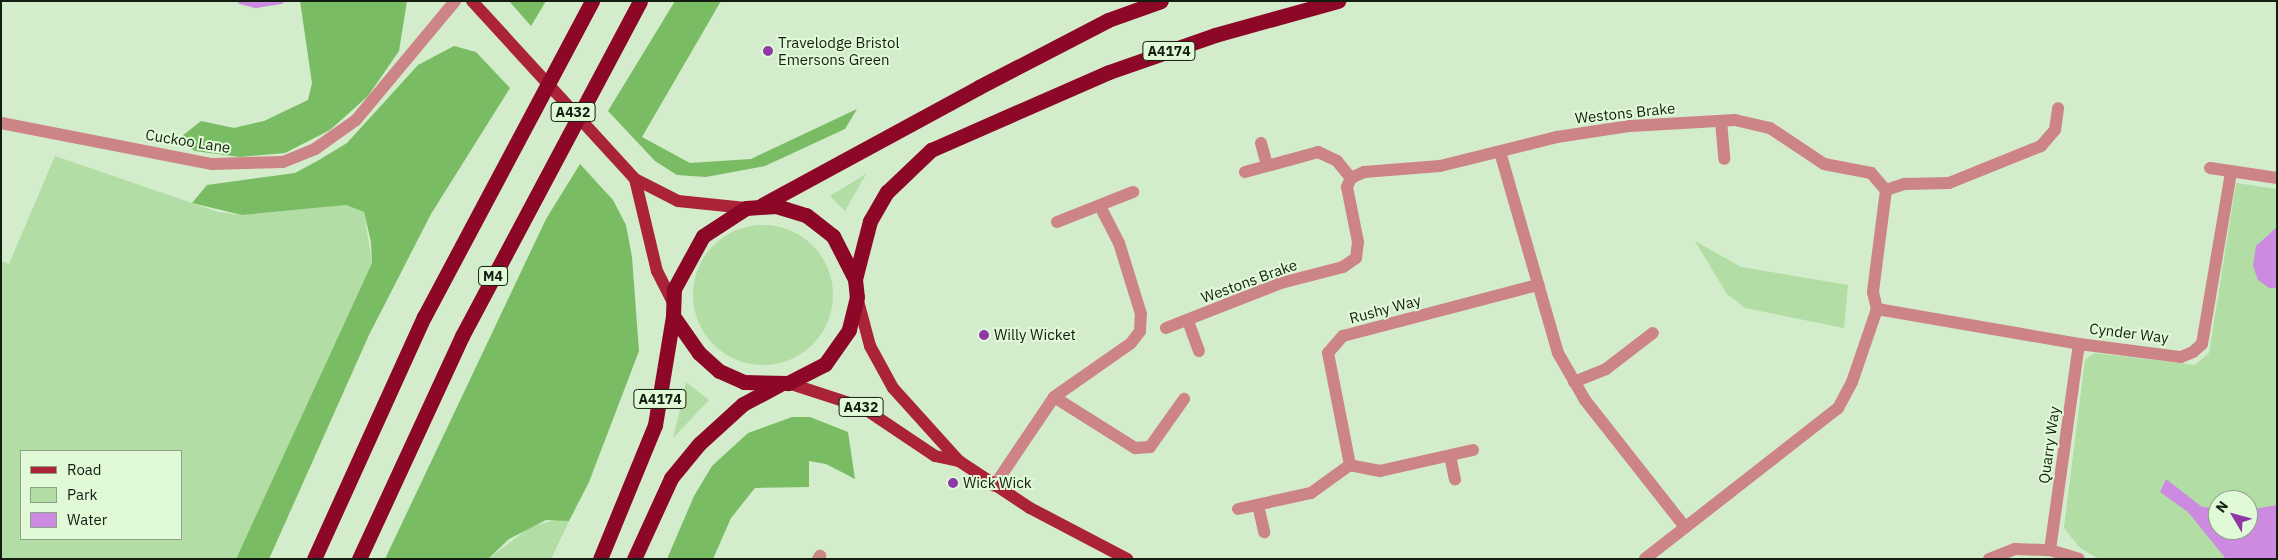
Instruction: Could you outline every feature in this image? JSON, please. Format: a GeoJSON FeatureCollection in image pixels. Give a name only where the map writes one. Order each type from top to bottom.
{"type":"FeatureCollection","features":[{"type":"Feature","properties":{"kind":"highway"},"geometry":{"type":"LineString","coordinates":[[314,559],[424,316],[592,1]]}},
{"type":"Feature","properties":{"kind":"highway","name":"M4"},"geometry":{"type":"LineString","coordinates":[[359,559],[462,336],[640,1]]}},
{"type":"Feature","properties":{"kind":"highway"},"geometry":{"type":"LineString","coordinates":[[783,384],[744,382],[719,371],[699,353],[673,309],[680,272],[703,236],[752,207],[1108,20],[1160,1]]}},
{"type":"Feature","properties":{"kind":"highway","name":"A4174"},"geometry":{"type":"LineString","coordinates":[[856,279],[870,220],[887,192],[931,150],[1109,72],[1215,35],[1338,1]]}},
{"type":"Feature","properties":{"kind":"highway"},"geometry":{"type":"LineString","coordinates":[[634,559],[672,478],[699,444],[744,404],[783,384],[808,375],[834,355],[849,330],[857,297],[856,279],[833,236],[806,216],[752,207]]}},
{"type":"Feature","properties":{"kind":"highway","name":"A4174"},"geometry":{"type":"LineString","coordinates":[[600,559],[655,425],[673,309]]}},
{"type":"Feature","properties":{"kind":"main road","name":"A432"},"geometry":{"type":"LineString","coordinates":[[472,1],[636,180],[678,201],[752,207]]}},
{"type":"Feature","properties":{"kind":"main road","name":"A432"},"geometry":{"type":"LineString","coordinates":[[636,180],[657,271],[673,309]]}},
{"type":"Feature","properties":{"kind":"main road","name":"A432"},"geometry":{"type":"LineString","coordinates":[[857,297],[870,346],[893,388],[959,461],[994,486],[1127,559]]}},
{"type":"Feature","properties":{"kind":"main road","name":"A432"},"geometry":{"type":"LineString","coordinates":[[783,384],[862,407],[935,456],[959,461]]}},
{"type":"Feature","properties":{"kind":"street","name":"Cuckoo Lane"},"geometry":{"type":"LineString","coordinates":[[1,123],[212,164],[283,162],[316,149],[356,120],[455,1]]}},
{"type":"Feature","properties":{"kind":"street"},"geometry":{"type":"LineString","coordinates":[[1108,20],[1146,1]]}},
{"type":"Feature","properties":{"kind":"street"},"geometry":{"type":"LineString","coordinates":[[1645,559],[1838,408],[1852,382],[1876,309],[1872,292],[1886,190],[1904,184],[1949,183],[2041,146],[2055,130],[2058,108]]}},
{"type":"Feature","properties":{"kind":"street"},"geometry":{"type":"LineString","coordinates":[[1721,121],[1724,159]]}},
{"type":"Feature","properties":{"kind":"street","name":"Westons Brake"},"geometry":{"type":"LineString","coordinates":[[1166,328],[1281,283],[1343,267],[1356,258],[1358,242],[1347,200],[1351,178],[1364,172],[1440,166],[1557,137],[1622,127],[1721,121],[1770,128],[1824,164],[1870,173],[1886,190]]}},
{"type":"Feature","properties":{"kind":"street"},"geometry":{"type":"LineString","coordinates":[[1261,143],[1267,165]]}},
{"type":"Feature","properties":{"kind":"street"},"geometry":{"type":"LineString","coordinates":[[1245,172],[1318,152],[1337,161],[1351,178]]}},
{"type":"Feature","properties":{"kind":"street"},"geometry":{"type":"LineString","coordinates":[[1500,152],[1558,353],[1574,382],[1684,527]]}},
{"type":"Feature","properties":{"kind":"street"},"geometry":{"type":"LineString","coordinates":[[2210,168],[2277,178]]}},
{"type":"Feature","properties":{"kind":"street","name":"Cynder Way"},"geometry":{"type":"LineString","coordinates":[[1876,309],[2079,344],[2181,356],[2202,344],[2231,172]]}},
{"type":"Feature","properties":{"kind":"street"},"geometry":{"type":"LineString","coordinates":[[1057,222],[1133,192]]}},
{"type":"Feature","properties":{"kind":"street"},"geometry":{"type":"LineString","coordinates":[[994,486],[1054,396],[1132,343],[1140,330],[1141,314],[1119,243],[1100,206]]}},
{"type":"Feature","properties":{"kind":"street","name":"Rushy Way"},"geometry":{"type":"LineString","coordinates":[[1350,465],[1328,364],[1335,342],[1343,336],[1538,285]]}},
{"type":"Feature","properties":{"kind":"street","name":"Westons Brake"},"geometry":{"type":"LineString","coordinates":[[1188,321],[1199,351]]}},
{"type":"Feature","properties":{"kind":"street"},"geometry":{"type":"LineString","coordinates":[[1574,382],[1606,369],[1653,333]]}},
{"type":"Feature","properties":{"kind":"street","name":"Quarry Way"},"geometry":{"type":"LineString","coordinates":[[2050,550],[2079,344]]}},
{"type":"Feature","properties":{"kind":"street"},"geometry":{"type":"LineString","coordinates":[[1054,396],[1134,448],[1150,447],[1184,399]]}},
{"type":"Feature","properties":{"kind":"street"},"geometry":{"type":"LineString","coordinates":[[1238,509],[1311,493],[1350,465],[1380,471],[1473,450]]}},
{"type":"Feature","properties":{"kind":"street"},"geometry":{"type":"LineString","coordinates":[[1450,456],[1455,479]]}},
{"type":"Feature","properties":{"kind":"street"},"geometry":{"type":"LineString","coordinates":[[1258,505],[1264,532]]}},
{"type":"Feature","properties":{"kind":"street"},"geometry":{"type":"LineString","coordinates":[[1988,559],[2015,549],[2050,550],[2079,559]]}},
{"type":"Feature","properties":{"kind":"green space"},"geometry":{"type":"Polygon","coordinates":[[[300,1],[407,1],[399,51],[368,96],[330,130],[285,153],[240,157],[195,151],[184,144],[182,136],[201,121],[234,128],[264,121],[308,100],[312,83],[300,1]]]}},
{"type":"Feature","properties":{"kind":"green space"},"geometry":{"type":"Polygon","coordinates":[[[509,1],[546,1],[531,26],[509,1]]]}},
{"type":"Feature","properties":{"kind":"green space"},"geometry":{"type":"Polygon","coordinates":[[[675,1],[721,1],[642,137],[690,163],[751,159],[857,109],[845,129],[765,166],[706,177],[677,175],[655,161],[608,111],[675,1]]]}},
{"type":"Feature","properties":{"kind":"green space"},"geometry":{"type":"Polygon","coordinates":[[[454,46],[476,52],[510,88],[431,214],[369,335],[269,559],[236,559],[372,263],[371,242],[364,212],[346,205],[242,215],[192,203],[207,185],[295,173],[319,160],[347,143],[418,65],[454,46]]]}},
{"type":"Feature","properties":{"kind":"green space"},"geometry":{"type":"Polygon","coordinates":[[[55,156],[218,212],[242,215],[346,205],[364,212],[372,263],[236,559],[1,559],[1,261],[9,264],[55,156]]]}},
{"type":"Feature","properties":{"kind":"green space"},"geometry":{"type":"Polygon","coordinates":[[[580,164],[613,200],[626,225],[632,257],[639,351],[589,482],[569,521],[546,520],[509,539],[488,559],[385,559],[546,219],[580,164]]]}},
{"type":"Feature","properties":{"kind":"green space"},"geometry":{"type":"Polygon","coordinates":[[[866,174],[845,211],[830,196],[866,174]]]}},
{"type":"Feature","properties":{"kind":"green space"},"geometry":{"type":"Polygon","coordinates":[[[2236,183],[2277,189],[2277,559],[2099,559],[2080,548],[2064,528],[2085,360],[2094,353],[2195,365],[2209,353],[2236,183]]]}},
{"type":"Feature","properties":{"kind":"green space"},"geometry":{"type":"Polygon","coordinates":[[[763,225],[777,226],[790,230],[813,245],[828,268],[832,281],[832,309],[828,322],[813,345],[790,360],[777,364],[763,365],[749,364],[736,360],[713,345],[698,322],[694,309],[693,295],[694,281],[698,268],[713,245],[736,230],[749,226],[763,225]]]}},
{"type":"Feature","properties":{"kind":"green space"},"geometry":{"type":"Polygon","coordinates":[[[1695,241],[1741,267],[1848,285],[1844,328],[1745,308],[1727,294],[1695,241]]]}},
{"type":"Feature","properties":{"kind":"green space"},"geometry":{"type":"Polygon","coordinates":[[[686,382],[709,400],[673,438],[680,410],[686,382]]]}},
{"type":"Feature","properties":{"kind":"green space"},"geometry":{"type":"Polygon","coordinates":[[[792,417],[810,417],[848,432],[855,479],[826,464],[809,461],[809,487],[755,488],[731,518],[713,559],[667,559],[694,496],[712,466],[748,433],[792,417]]]}},
{"type":"Feature","properties":{"kind":"green space"},"geometry":{"type":"Polygon","coordinates":[[[563,518],[569,521],[551,559],[488,559],[530,527],[563,518]]]}},
{"type":"Feature","properties":{"kind":"water"},"geometry":{"type":"Polygon","coordinates":[[[2277,227],[2277,288],[2269,288],[2258,280],[2253,266],[2256,246],[2277,227]]]}},
{"type":"Feature","properties":{"kind":"water"},"geometry":{"type":"Polygon","coordinates":[[[2166,479],[2202,507],[2208,507],[2208,537],[2188,512],[2160,492],[2166,479]]]}},
{"type":"Feature","properties":{"kind":"water"},"geometry":{"type":"Polygon","coordinates":[[[2277,505],[2277,559],[2226,559],[2211,540],[2258,540],[2258,508],[2277,505]]]}},
{"type":"Feature","properties":{"kind":"waterway"},"geometry":{"type":"LineString","coordinates":[[241,1],[256,5],[281,1]]}},
{"type":"Feature","properties":{"kind":"place","name":"Travelodge Bristol Emersons Green"},"geometry":{"type":"Point","coordinates":[768,51]}},
{"type":"Feature","properties":{"kind":"place","name":"Willy Wicket"},"geometry":{"type":"Point","coordinates":[984,335]}},
{"type":"Feature","properties":{"kind":"place","name":"Wick Wick"},"geometry":{"type":"Point","coordinates":[953,483]}}]}
